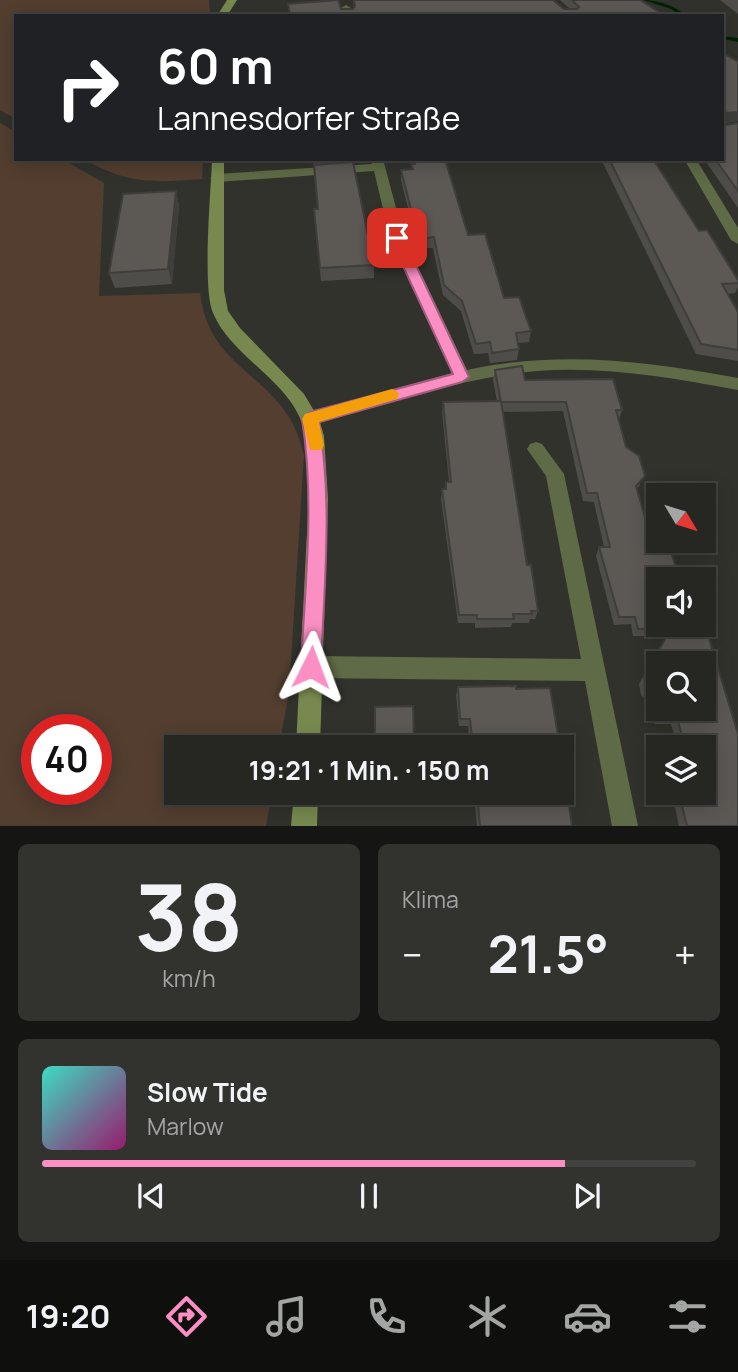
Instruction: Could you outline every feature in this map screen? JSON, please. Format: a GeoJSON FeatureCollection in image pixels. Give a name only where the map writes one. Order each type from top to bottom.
{"type":"FeatureCollection","features":[{"type":"Feature","properties":{"kind":"street"},"geometry":{"type":"LineString","coordinates":[[218,161],[216,290],[220,312],[234,332],[284,381],[310,419],[318,465],[308,735]]}},
{"type":"Feature","properties":{"kind":"street"},"geometry":{"type":"LineString","coordinates":[[691,161],[738,240]]}},
{"type":"Feature","properties":{"kind":"street"},"geometry":{"type":"LineString","coordinates":[[217,178],[377,163],[397,238],[462,377]]}},
{"type":"Feature","properties":{"kind":"street"},"geometry":{"type":"LineString","coordinates":[[310,419],[462,377],[536,365],[592,364],[660,369],[738,384]]}},
{"type":"Feature","properties":{"kind":"street"},"geometry":{"type":"LineString","coordinates":[[536,449],[555,474],[625,826]]}},
{"type":"Feature","properties":{"kind":"street"},"geometry":{"type":"LineString","coordinates":[[311,667],[594,670]]}},
{"type":"Feature","properties":{"kind":"street"},"geometry":{"type":"LineString","coordinates":[[304,826],[305,805]]}},
{"type":"Feature","properties":{"kind":"shaded area"},"geometry":{"type":"Polygon","coordinates":[[[0,0],[209,0],[210,14],[14,14],[14,118],[0,110],[0,0]]]}},
{"type":"Feature","properties":{"kind":"shaded area"},"geometry":{"type":"Polygon","coordinates":[[[0,123],[14,131],[14,161],[66,161],[104,183],[99,296],[200,293],[205,316],[213,334],[234,361],[274,398],[295,429],[304,455],[289,693],[281,735],[164,735],[164,805],[270,805],[266,826],[0,826],[0,123]]]}},
{"type":"Feature","properties":{"kind":"shaded area"},"geometry":{"type":"Polygon","coordinates":[[[88,161],[203,161],[202,179],[170,181],[141,180],[88,161]]]}},
{"type":"Feature","properties":{"kind":"building"},"geometry":{"type":"Polygon","coordinates":[[[338,0],[341,9],[353,9],[354,0],[553,0],[564,9],[577,9],[579,7],[572,0],[640,0],[662,14],[290,14],[288,4],[338,0]]]}},
{"type":"Feature","properties":{"kind":"building"},"geometry":{"type":"Polygon","coordinates":[[[724,54],[738,62],[738,112],[725,113],[725,125],[738,123],[738,191],[716,161],[724,161],[724,54]]]}},
{"type":"Feature","properties":{"kind":"building"},"geometry":{"type":"Polygon","coordinates":[[[414,161],[446,161],[468,235],[485,234],[504,298],[519,297],[531,331],[516,333],[519,349],[492,353],[490,342],[476,344],[462,301],[444,285],[434,237],[426,238],[422,221],[414,221],[401,170],[413,169],[411,164],[415,164],[414,161]]]}},
{"type":"Feature","properties":{"kind":"building"},"geometry":{"type":"Polygon","coordinates":[[[610,161],[654,161],[699,231],[707,230],[738,280],[738,283],[722,284],[738,312],[738,350],[701,344],[610,161]]]}},
{"type":"Feature","properties":{"kind":"building"},"geometry":{"type":"Polygon","coordinates":[[[353,162],[374,265],[320,268],[314,209],[318,209],[314,165],[353,162]]]}},
{"type":"Feature","properties":{"kind":"building"},"geometry":{"type":"Polygon","coordinates":[[[176,191],[168,269],[109,273],[123,194],[176,191]]]}},
{"type":"Feature","properties":{"kind":"building"},"geometry":{"type":"Polygon","coordinates":[[[522,366],[525,380],[613,379],[622,410],[616,410],[626,447],[639,456],[645,476],[636,486],[646,521],[646,553],[671,553],[676,567],[646,567],[646,629],[638,629],[635,617],[619,617],[599,547],[610,547],[597,493],[587,493],[566,402],[501,402],[495,370],[522,366]]]}},
{"type":"Feature","properties":{"kind":"building"},"geometry":{"type":"Polygon","coordinates":[[[501,401],[527,565],[531,565],[538,611],[531,611],[532,614],[513,614],[514,619],[477,619],[477,615],[459,615],[442,489],[446,489],[446,482],[451,482],[443,402],[501,401]]]}},
{"type":"Feature","properties":{"kind":"building"},"geometry":{"type":"Polygon","coordinates":[[[666,637],[709,637],[713,651],[658,651],[666,637]]]}},
{"type":"Feature","properties":{"kind":"building"},"geometry":{"type":"Polygon","coordinates":[[[716,662],[738,734],[738,826],[687,826],[682,805],[716,805],[716,735],[682,735],[678,721],[716,721],[716,662]]]}},
{"type":"Feature","properties":{"kind":"building"},"geometry":{"type":"Polygon","coordinates":[[[458,687],[550,688],[558,735],[472,735],[470,719],[460,719],[458,687]]]}},
{"type":"Feature","properties":{"kind":"building"},"geometry":{"type":"Polygon","coordinates":[[[413,706],[414,735],[375,735],[375,707],[413,706]]]}},
{"type":"Feature","properties":{"kind":"building"},"geometry":{"type":"Polygon","coordinates":[[[478,805],[569,805],[572,826],[480,826],[478,805]]]}},
{"type":"Feature","properties":{"kind":"waterway"},"geometry":{"type":"LineString","coordinates":[[645,0],[673,8],[682,14]]}},
{"type":"Feature","properties":{"kind":"waterway"},"geometry":{"type":"LineString","coordinates":[[724,38],[738,40]]}},
{"type":"Feature","properties":{"kind":"slow traffic"},"geometry":{"type":"LineString","coordinates":[[316,445],[310,419],[392,395]]}},
{"type":"Feature","properties":{"kind":"route"},"geometry":{"type":"LineString","coordinates":[[311,667],[318,465],[310,419],[462,377],[397,238]]}}]}
